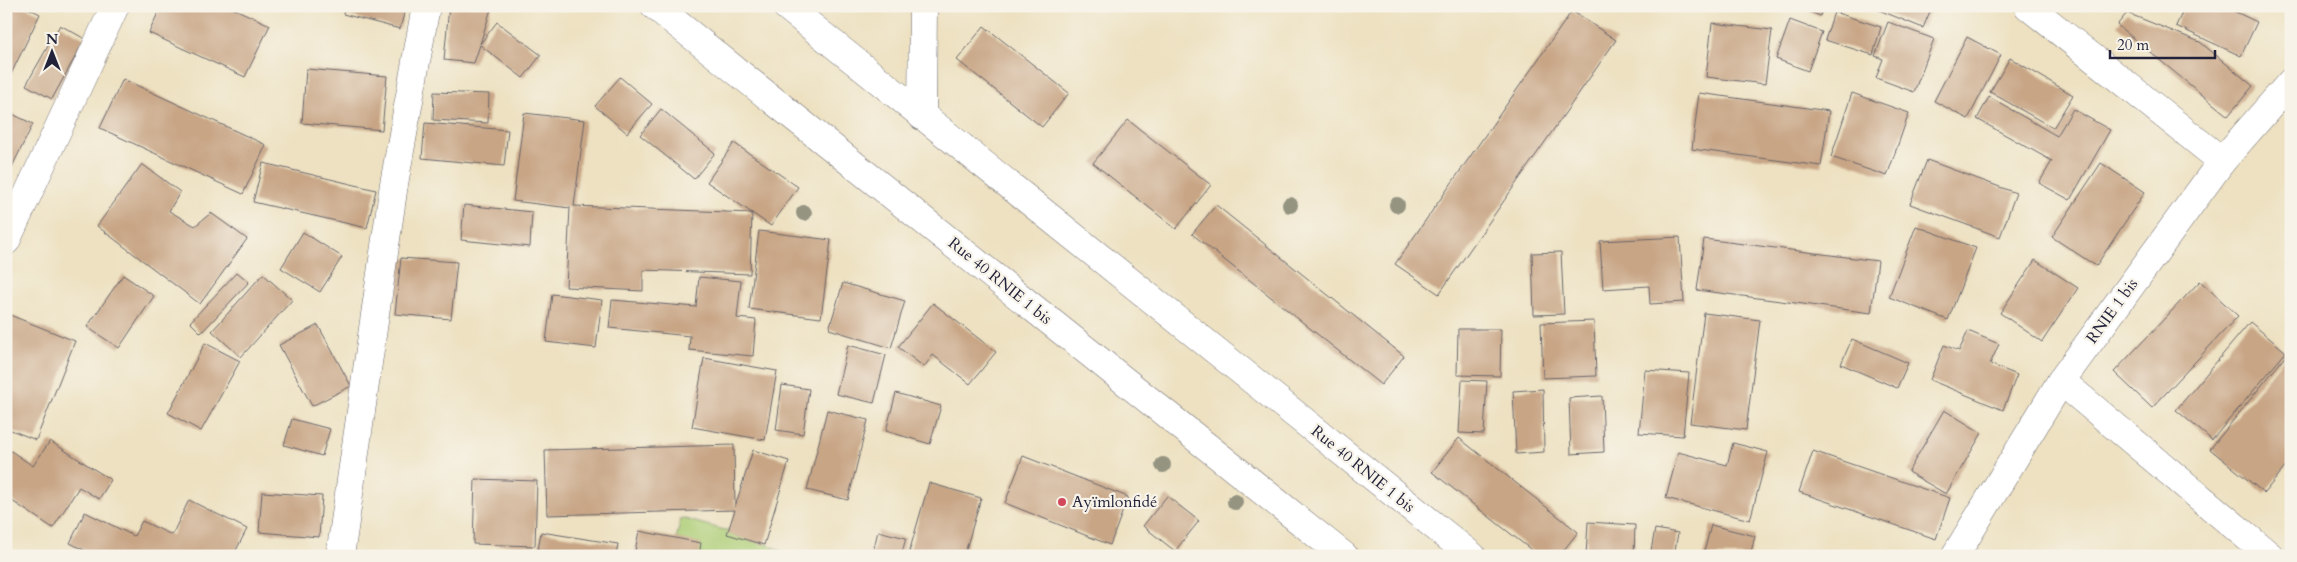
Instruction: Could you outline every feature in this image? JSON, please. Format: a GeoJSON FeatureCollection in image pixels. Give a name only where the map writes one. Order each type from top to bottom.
{"type":"FeatureCollection","features":[{"type":"Feature","properties":{"kind":"main road"},"geometry":{"type":"LineString","coordinates":[[6,241],[115,6]]}},
{"type":"Feature","properties":{"kind":"main road"},"geometry":{"type":"LineString","coordinates":[[340,556],[394,184],[426,6]]}},
{"type":"Feature","properties":{"kind":"main road","name":"Rue 40 RNIE 1 bis"},"geometry":{"type":"LineString","coordinates":[[656,6],[1344,556]]}},
{"type":"Feature","properties":{"kind":"main road","name":"Rue 40 RNIE 1 bis"},"geometry":{"type":"LineString","coordinates":[[786,6],[1472,556]]}},
{"type":"Feature","properties":{"kind":"main road"},"geometry":{"type":"LineString","coordinates":[[922,116],[923,6]]}},
{"type":"Feature","properties":{"kind":"main road"},"geometry":{"type":"LineString","coordinates":[[2028,6],[2222,161]]}},
{"type":"Feature","properties":{"kind":"main road","name":"RNIE 1 bis"},"geometry":{"type":"LineString","coordinates":[[1955,556],[2061,381],[2222,161],[2291,82]]}},
{"type":"Feature","properties":{"kind":"main road"},"geometry":{"type":"LineString","coordinates":[[2061,381],[2270,556]]}},
{"type":"Feature","properties":{"kind":"green space"},"geometry":{"type":"Polygon","coordinates":[[[681,518],[754,538],[791,556],[672,556],[681,518]]]}},
{"type":"Feature","properties":{"kind":"building"},"geometry":{"type":"Polygon","coordinates":[[[6,6],[24,6],[40,14],[11,74],[6,72],[6,6]]]}},
{"type":"Feature","properties":{"kind":"building"},"geometry":{"type":"Polygon","coordinates":[[[161,6],[228,6],[270,25],[245,77],[149,33],[161,6]]]}},
{"type":"Feature","properties":{"kind":"building"},"geometry":{"type":"Polygon","coordinates":[[[345,6],[406,6],[400,29],[343,14],[345,6]]]}},
{"type":"Feature","properties":{"kind":"building"},"geometry":{"type":"Polygon","coordinates":[[[449,6],[492,6],[480,44],[497,22],[541,55],[523,78],[480,45],[474,63],[444,60],[449,6]]]}},
{"type":"Feature","properties":{"kind":"building"},"geometry":{"type":"Polygon","coordinates":[[[1796,6],[1823,6],[1820,16],[1796,6]]]}},
{"type":"Feature","properties":{"kind":"building"},"geometry":{"type":"Polygon","coordinates":[[[1869,6],[1923,6],[1931,9],[1923,28],[1869,6]]]}},
{"type":"Feature","properties":{"kind":"building"},"geometry":{"type":"Polygon","coordinates":[[[2185,6],[2223,6],[2257,22],[2241,56],[2176,26],[2185,6]]]}},
{"type":"Feature","properties":{"kind":"building"},"geometry":{"type":"Polygon","coordinates":[[[1572,11],[1616,40],[1439,294],[1395,264],[1572,11]]]}},
{"type":"Feature","properties":{"kind":"building"},"geometry":{"type":"Polygon","coordinates":[[[1834,12],[1881,27],[1873,55],[1825,40],[1834,12]]]}},
{"type":"Feature","properties":{"kind":"building"},"geometry":{"type":"Polygon","coordinates":[[[2127,13],[2200,42],[2253,86],[2228,116],[2117,25],[2127,13]]]}},
{"type":"Feature","properties":{"kind":"building"},"geometry":{"type":"Polygon","coordinates":[[[1790,20],[1822,32],[1808,71],[1776,59],[1790,20]]]}},
{"type":"Feature","properties":{"kind":"building"},"geometry":{"type":"Polygon","coordinates":[[[1888,22],[1934,39],[1914,92],[1876,78],[1883,59],[1875,56],[1888,22]]]}},
{"type":"Feature","properties":{"kind":"building"},"geometry":{"type":"Polygon","coordinates":[[[1712,23],[1772,30],[1765,84],[1706,77],[1712,23]]]}},
{"type":"Feature","properties":{"kind":"building"},"geometry":{"type":"Polygon","coordinates":[[[60,25],[85,39],[52,99],[26,85],[60,25]]]}},
{"type":"Feature","properties":{"kind":"building"},"geometry":{"type":"Polygon","coordinates":[[[984,26],[1069,93],[1042,127],[957,60],[984,26]]]}},
{"type":"Feature","properties":{"kind":"building"},"geometry":{"type":"Polygon","coordinates":[[[1967,37],[2001,55],[1968,119],[1934,101],[1967,37]]]}},
{"type":"Feature","properties":{"kind":"building"},"geometry":{"type":"Polygon","coordinates":[[[2010,58],[2073,95],[2053,128],[1990,92],[2010,58]]]}},
{"type":"Feature","properties":{"kind":"building"},"geometry":{"type":"Polygon","coordinates":[[[306,69],[387,76],[382,130],[302,123],[306,69]]]}},
{"type":"Feature","properties":{"kind":"building"},"geometry":{"type":"Polygon","coordinates":[[[620,77],[652,104],[627,133],[595,106],[620,77]]]}},
{"type":"Feature","properties":{"kind":"building"},"geometry":{"type":"Polygon","coordinates":[[[123,79],[266,145],[243,194],[100,128],[123,79]]]}},
{"type":"Feature","properties":{"kind":"building"},"geometry":{"type":"Polygon","coordinates":[[[434,92],[489,94],[488,123],[433,120],[434,92]]]}},
{"type":"Feature","properties":{"kind":"building"},"geometry":{"type":"Polygon","coordinates":[[[1699,93],[1829,111],[1821,166],[1692,149],[1699,93]]]}},
{"type":"Feature","properties":{"kind":"building"},"geometry":{"type":"Polygon","coordinates":[[[1852,93],[1909,113],[1887,176],[1831,157],[1852,93]]]}},
{"type":"Feature","properties":{"kind":"building"},"geometry":{"type":"Polygon","coordinates":[[[1989,97],[2057,136],[2073,109],[2110,130],[2070,200],[2039,183],[2052,161],[1977,119],[1989,97]]]}},
{"type":"Feature","properties":{"kind":"building"},"geometry":{"type":"Polygon","coordinates":[[[661,109],[715,153],[694,179],[640,135],[661,109]]]}},
{"type":"Feature","properties":{"kind":"building"},"geometry":{"type":"Polygon","coordinates":[[[6,111],[33,124],[6,179],[6,111]]]}},
{"type":"Feature","properties":{"kind":"building"},"geometry":{"type":"Polygon","coordinates":[[[524,113],[585,120],[574,206],[752,213],[750,274],[643,270],[643,291],[566,287],[570,208],[513,201],[524,113]]]}},
{"type":"Feature","properties":{"kind":"building"},"geometry":{"type":"Polygon","coordinates":[[[1128,120],[1211,185],[1176,229],[1093,163],[1128,120]]]}},
{"type":"Feature","properties":{"kind":"building"},"geometry":{"type":"Polygon","coordinates":[[[425,123],[508,130],[504,166],[422,158],[425,123]]]}},
{"type":"Feature","properties":{"kind":"building"},"geometry":{"type":"Polygon","coordinates":[[[734,143],[798,187],[771,226],[707,182],[734,143]]]}},
{"type":"Feature","properties":{"kind":"building"},"geometry":{"type":"Polygon","coordinates":[[[1927,160],[2016,193],[2000,237],[1910,204],[1927,160]]]}},
{"type":"Feature","properties":{"kind":"building"},"geometry":{"type":"Polygon","coordinates":[[[263,163],[376,190],[367,228],[253,202],[263,163]]]}},
{"type":"Feature","properties":{"kind":"building"},"geometry":{"type":"Polygon","coordinates":[[[2101,163],[2145,192],[2096,266],[2052,237],[2101,163]]]}},
{"type":"Feature","properties":{"kind":"building"},"geometry":{"type":"Polygon","coordinates":[[[142,164],[180,192],[169,211],[195,226],[211,213],[247,239],[200,304],[97,226],[142,164]]]}},
{"type":"Feature","properties":{"kind":"building"},"geometry":{"type":"Polygon","coordinates":[[[464,205],[532,212],[530,247],[461,240],[464,205]]]}},
{"type":"Feature","properties":{"kind":"building"},"geometry":{"type":"Polygon","coordinates":[[[1216,205],[1404,356],[1381,385],[1192,234],[1216,205]]]}},
{"type":"Feature","properties":{"kind":"building"},"geometry":{"type":"Polygon","coordinates":[[[1916,226],[1976,248],[1948,320],[1889,297],[1916,226]]]}},
{"type":"Feature","properties":{"kind":"building"},"geometry":{"type":"Polygon","coordinates":[[[759,231],[831,240],[821,318],[749,309],[759,231]]]}},
{"type":"Feature","properties":{"kind":"building"},"geometry":{"type":"Polygon","coordinates":[[[303,232],[342,257],[320,292],[281,268],[303,232]]]}},
{"type":"Feature","properties":{"kind":"building"},"geometry":{"type":"Polygon","coordinates":[[[1680,237],[1684,302],[1650,304],[1649,286],[1603,289],[1600,241],[1680,237]]]}},
{"type":"Feature","properties":{"kind":"building"},"geometry":{"type":"Polygon","coordinates":[[[1704,239],[1878,261],[1871,313],[1697,290],[1704,239]]]}},
{"type":"Feature","properties":{"kind":"building"},"geometry":{"type":"Polygon","coordinates":[[[1561,252],[1564,314],[1534,315],[1532,253],[1561,252]]]}},
{"type":"Feature","properties":{"kind":"building"},"geometry":{"type":"Polygon","coordinates":[[[401,258],[457,262],[451,319],[395,314],[401,258]]]}},
{"type":"Feature","properties":{"kind":"building"},"geometry":{"type":"Polygon","coordinates":[[[2035,260],[2078,288],[2042,342],[2000,313],[2035,260]]]}},
{"type":"Feature","properties":{"kind":"building"},"geometry":{"type":"Polygon","coordinates":[[[237,272],[249,282],[201,333],[190,322],[237,272]]]}},
{"type":"Feature","properties":{"kind":"building"},"geometry":{"type":"Polygon","coordinates":[[[263,274],[292,300],[241,357],[212,331],[263,274]]]}},
{"type":"Feature","properties":{"kind":"building"},"geometry":{"type":"Polygon","coordinates":[[[123,275],[154,296],[119,348],[87,327],[123,275]]]}},
{"type":"Feature","properties":{"kind":"building"},"geometry":{"type":"Polygon","coordinates":[[[699,277],[741,281],[737,318],[756,320],[753,356],[689,350],[690,336],[609,328],[612,300],[696,307],[699,277]]]}},
{"type":"Feature","properties":{"kind":"building"},"geometry":{"type":"Polygon","coordinates":[[[2200,281],[2238,316],[2152,408],[2114,372],[2200,281]]]}},
{"type":"Feature","properties":{"kind":"building"},"geometry":{"type":"Polygon","coordinates":[[[843,283],[905,301],[891,348],[829,329],[843,283]]]}},
{"type":"Feature","properties":{"kind":"building"},"geometry":{"type":"Polygon","coordinates":[[[552,294],[602,300],[596,348],[546,342],[552,294]]]}},
{"type":"Feature","properties":{"kind":"building"},"geometry":{"type":"Polygon","coordinates":[[[933,303],[996,352],[970,384],[933,355],[924,367],[898,347],[933,303]]]}},
{"type":"Feature","properties":{"kind":"building"},"geometry":{"type":"Polygon","coordinates":[[[1704,313],[1760,320],[1746,430],[1690,423],[1704,313]]]}},
{"type":"Feature","properties":{"kind":"building"},"geometry":{"type":"Polygon","coordinates":[[[10,315],[75,341],[36,440],[6,428],[6,324],[10,315]]]}},
{"type":"Feature","properties":{"kind":"building"},"geometry":{"type":"Polygon","coordinates":[[[1594,321],[1596,376],[1543,378],[1541,323],[1594,321]]]}},
{"type":"Feature","properties":{"kind":"building"},"geometry":{"type":"Polygon","coordinates":[[[2250,322],[2286,352],[2212,440],[2176,410],[2250,322]]]}},
{"type":"Feature","properties":{"kind":"building"},"geometry":{"type":"Polygon","coordinates":[[[318,325],[351,386],[312,406],[279,345],[318,325]]]}},
{"type":"Feature","properties":{"kind":"building"},"geometry":{"type":"Polygon","coordinates":[[[1458,329],[1501,329],[1500,376],[1457,375],[1458,329]]]}},
{"type":"Feature","properties":{"kind":"building"},"geometry":{"type":"Polygon","coordinates":[[[1968,331],[1999,344],[1990,364],[2017,375],[2003,410],[1930,380],[1944,345],[1959,351],[1968,331]]]}},
{"type":"Feature","properties":{"kind":"building"},"geometry":{"type":"Polygon","coordinates":[[[1852,339],[1908,363],[1897,388],[1841,364],[1852,339]]]}},
{"type":"Feature","properties":{"kind":"building"},"geometry":{"type":"Polygon","coordinates":[[[205,343],[240,361],[201,431],[168,413],[205,343]]]}},
{"type":"Feature","properties":{"kind":"building"},"geometry":{"type":"Polygon","coordinates":[[[848,345],[886,355],[874,403],[836,394],[848,345]]]}},
{"type":"Feature","properties":{"kind":"building"},"geometry":{"type":"Polygon","coordinates":[[[2288,353],[2291,355],[2291,460],[2264,493],[2210,449],[2288,353]]]}},
{"type":"Feature","properties":{"kind":"building"},"geometry":{"type":"Polygon","coordinates":[[[704,358],[777,371],[765,440],[692,427],[704,358]]]}},
{"type":"Feature","properties":{"kind":"building"},"geometry":{"type":"Polygon","coordinates":[[[1645,370],[1689,373],[1683,436],[1639,433],[1645,370]]]}},
{"type":"Feature","properties":{"kind":"building"},"geometry":{"type":"Polygon","coordinates":[[[1462,380],[1487,381],[1484,434],[1459,433],[1462,380]]]}},
{"type":"Feature","properties":{"kind":"building"},"geometry":{"type":"Polygon","coordinates":[[[782,385],[809,389],[803,434],[776,430],[782,385]]]}},
{"type":"Feature","properties":{"kind":"building"},"geometry":{"type":"Polygon","coordinates":[[[1543,389],[1544,452],[1516,454],[1513,391],[1543,389]]]}},
{"type":"Feature","properties":{"kind":"building"},"geometry":{"type":"Polygon","coordinates":[[[896,393],[941,406],[930,444],[886,431],[896,393]]]}},
{"type":"Feature","properties":{"kind":"building"},"geometry":{"type":"Polygon","coordinates":[[[1602,396],[1604,452],[1571,454],[1569,398],[1602,396]]]}},
{"type":"Feature","properties":{"kind":"building"},"geometry":{"type":"Polygon","coordinates":[[[827,410],[868,420],[848,500],[807,490],[827,410]]]}},
{"type":"Feature","properties":{"kind":"building"},"geometry":{"type":"Polygon","coordinates":[[[1944,410],[1982,433],[1946,494],[1908,472],[1944,410]]]}},
{"type":"Feature","properties":{"kind":"building"},"geometry":{"type":"Polygon","coordinates":[[[292,419],[330,429],[322,456],[284,445],[292,419]]]}},
{"type":"Feature","properties":{"kind":"building"},"geometry":{"type":"Polygon","coordinates":[[[1459,438],[1578,532],[1559,556],[1539,556],[1432,472],[1459,438]]]}},
{"type":"Feature","properties":{"kind":"building"},"geometry":{"type":"Polygon","coordinates":[[[50,441],[111,480],[99,499],[79,487],[53,528],[6,497],[6,459],[11,451],[33,466],[50,441]]]}},
{"type":"Feature","properties":{"kind":"building"},"geometry":{"type":"Polygon","coordinates":[[[1733,443],[1768,452],[1750,520],[1666,498],[1678,452],[1727,465],[1733,443]]]}},
{"type":"Feature","properties":{"kind":"building"},"geometry":{"type":"Polygon","coordinates":[[[734,445],[735,507],[753,450],[789,461],[764,545],[727,534],[735,510],[547,515],[545,450],[734,445]]]}},
{"type":"Feature","properties":{"kind":"building"},"geometry":{"type":"Polygon","coordinates":[[[1813,451],[1950,498],[1936,539],[1799,492],[1813,451]]]}},
{"type":"Feature","properties":{"kind":"building"},"geometry":{"type":"Polygon","coordinates":[[[1023,456],[1128,497],[1110,545],[1005,503],[1023,456]]]}},
{"type":"Feature","properties":{"kind":"building"},"geometry":{"type":"Polygon","coordinates":[[[475,479],[537,481],[535,546],[473,544],[475,479]]]}},
{"type":"Feature","properties":{"kind":"building"},"geometry":{"type":"Polygon","coordinates":[[[929,483],[981,498],[964,556],[908,556],[929,483]]]}},
{"type":"Feature","properties":{"kind":"building"},"geometry":{"type":"Polygon","coordinates":[[[262,492],[322,496],[319,537],[259,532],[262,492]]]}},
{"type":"Feature","properties":{"kind":"building"},"geometry":{"type":"Polygon","coordinates":[[[1167,496],[1199,521],[1175,551],[1143,526],[1167,496]]]}},
{"type":"Feature","properties":{"kind":"building"},"geometry":{"type":"Polygon","coordinates":[[[189,500],[247,529],[233,556],[96,556],[70,543],[85,512],[134,536],[142,521],[172,535],[189,500]]]}},
{"type":"Feature","properties":{"kind":"building"},"geometry":{"type":"Polygon","coordinates":[[[1588,522],[1635,525],[1634,556],[1586,556],[1588,522]]]}},
{"type":"Feature","properties":{"kind":"building"},"geometry":{"type":"Polygon","coordinates":[[[1711,525],[1755,536],[1750,556],[1703,556],[1711,525]]]}},
{"type":"Feature","properties":{"kind":"building"},"geometry":{"type":"Polygon","coordinates":[[[1655,529],[1678,533],[1674,556],[1650,556],[1655,529]]]}},
{"type":"Feature","properties":{"kind":"building"},"geometry":{"type":"Polygon","coordinates":[[[639,531],[701,543],[699,556],[634,556],[639,531]]]}},
{"type":"Feature","properties":{"kind":"building"},"geometry":{"type":"Polygon","coordinates":[[[878,531],[906,538],[901,556],[872,556],[878,531]]]}},
{"type":"Feature","properties":{"kind":"building"},"geometry":{"type":"Polygon","coordinates":[[[541,532],[618,544],[616,556],[537,556],[541,532]]]}},
{"type":"Feature","properties":{"kind":"place","name":"Ayïmlonfidé"},"geometry":{"type":"Point","coordinates":[1062,502]}}]}
